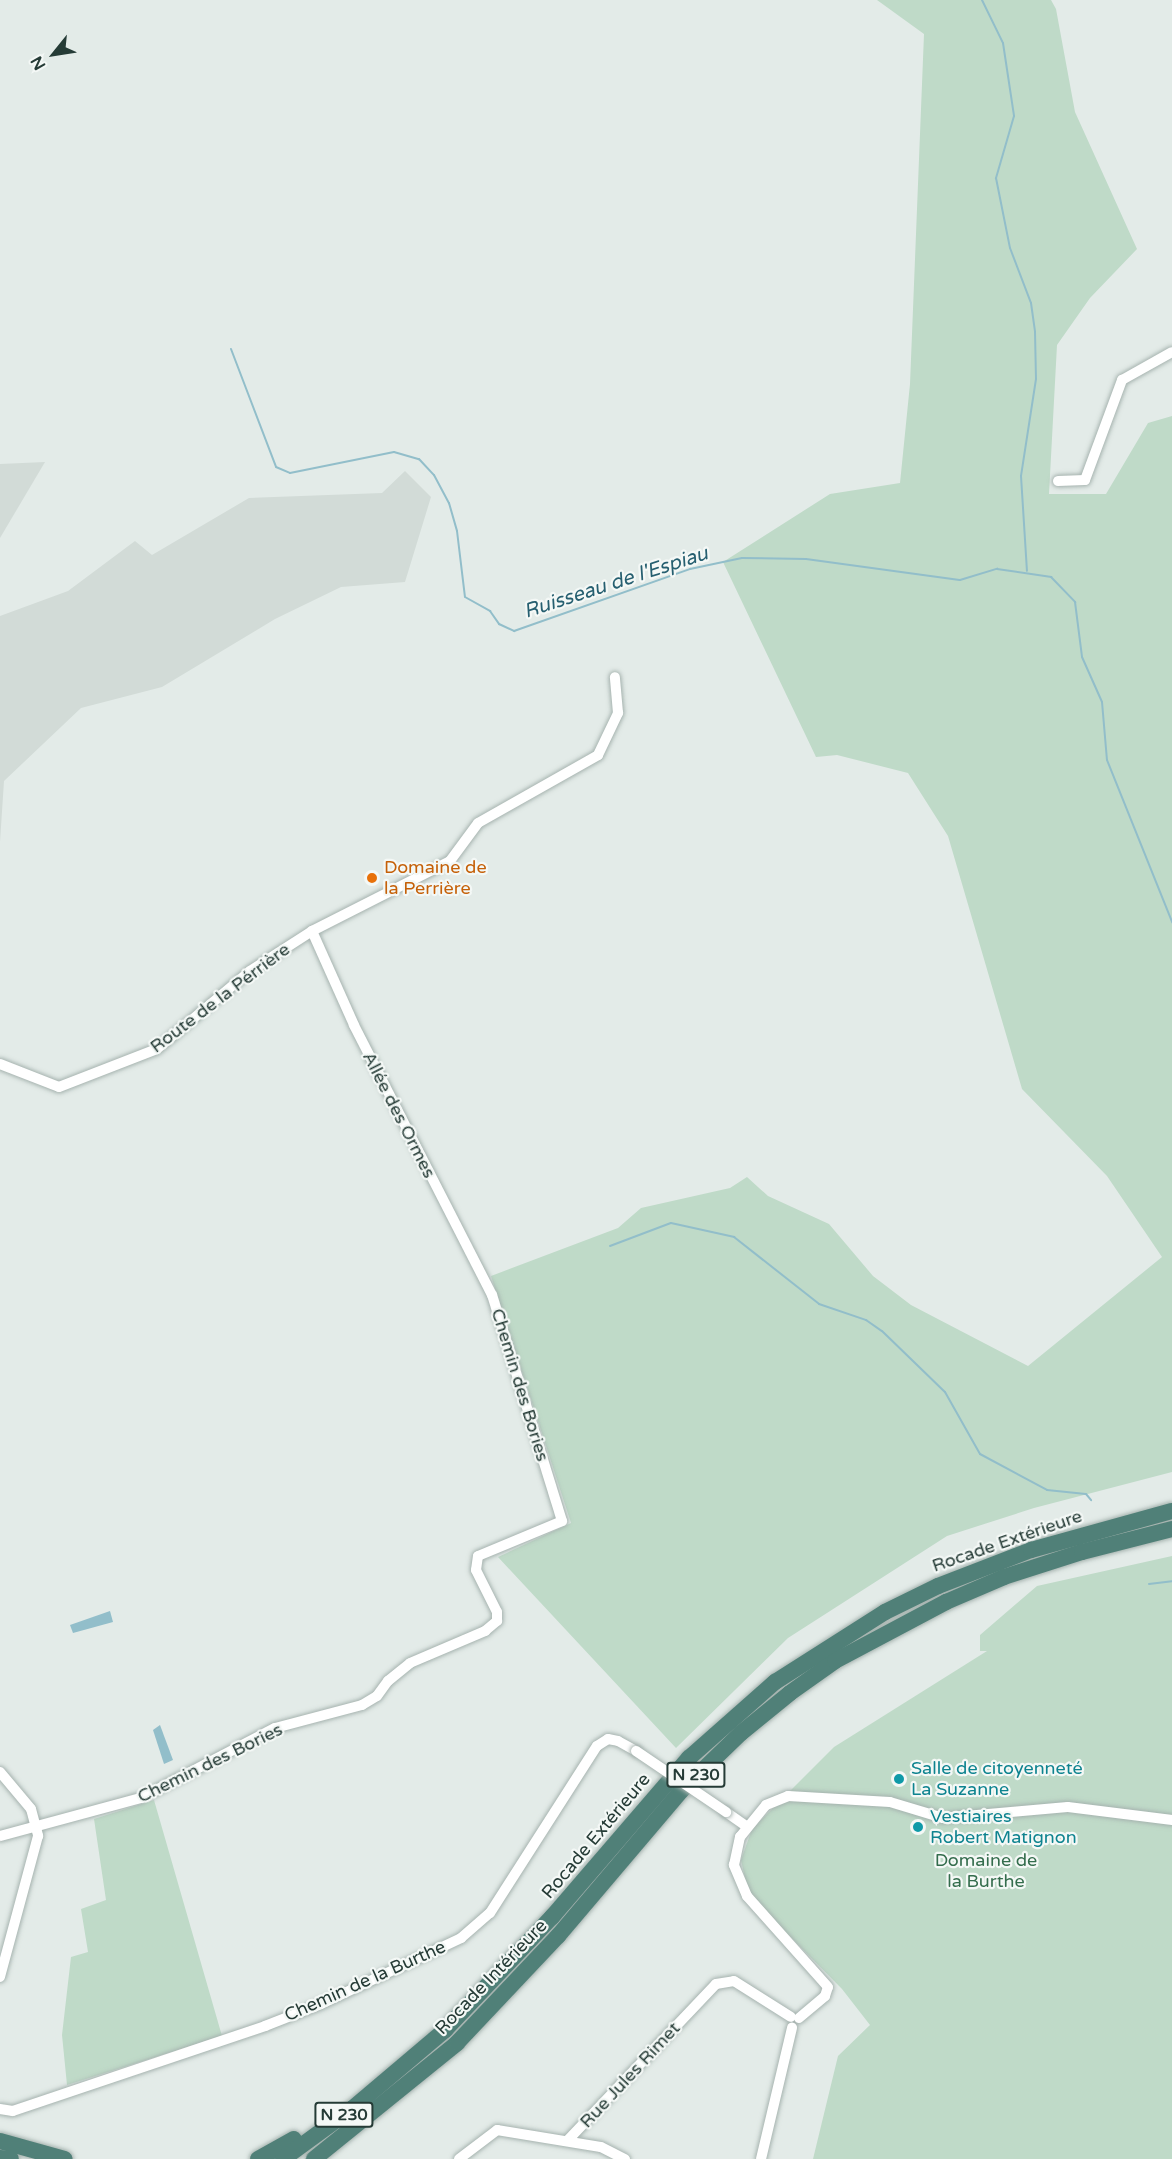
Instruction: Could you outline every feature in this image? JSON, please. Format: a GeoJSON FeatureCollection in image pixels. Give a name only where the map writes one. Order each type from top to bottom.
{"type":"FeatureCollection","features":[{"type":"Feature","properties":{"kind":"highway","name":"Rocade Extérieure"},"geometry":{"type":"LineString","coordinates":[[283,2159],[403,2068],[489,1987],[689,1758],[775,1682],[885,1612],[956,1578],[1031,1550],[1172,1511]]}},
{"type":"Feature","properties":{"kind":"highway","name":"Rocade Intérieure"},"geometry":{"type":"LineString","coordinates":[[315,2158],[457,2043],[550,1945],[681,1791],[741,1733],[790,1693],[835,1661],[946,1602],[1071,1555],[1172,1529]]}},
{"type":"Feature","properties":{"kind":"highway"},"geometry":{"type":"LineString","coordinates":[[258,2159],[403,2068]]}},
{"type":"Feature","properties":{"kind":"highway"},"geometry":{"type":"LineString","coordinates":[[0,2141],[65,2159]]}},
{"type":"Feature","properties":{"kind":"highway"},"geometry":{"type":"LineString","coordinates":[[0,2158],[11,2159]]}},
{"type":"Feature","properties":{"kind":"street"},"geometry":{"type":"LineString","coordinates":[[1058,481],[1085,480],[1122,381],[1172,352]]}},
{"type":"Feature","properties":{"kind":"street","name":"Route de la Pérrière"},"geometry":{"type":"LineString","coordinates":[[0,1064],[59,1087],[157,1049],[250,971],[312,931],[450,861],[478,823],[598,755],[618,713],[615,677]]}},
{"type":"Feature","properties":{"kind":"street","name":"Allée des Ormes"},"geometry":{"type":"LineString","coordinates":[[312,931],[354,1025],[492,1295]]}},
{"type":"Feature","properties":{"kind":"street","name":"Chemin des Bories"},"geometry":{"type":"LineString","coordinates":[[38,1826],[141,1798],[275,1728],[362,1705],[377,1696],[388,1681],[410,1663],[485,1631],[497,1621],[497,1612],[476,1570],[478,1556],[562,1521],[492,1295]]}},
{"type":"Feature","properties":{"kind":"street","name":"Chemin de la Burthe"},"geometry":{"type":"LineString","coordinates":[[2,2110],[13,2111],[265,2026],[321,2004],[461,1938],[490,1913],[597,1746],[608,1740],[618,1741],[636,1751],[746,1826]]}},
{"type":"Feature","properties":{"kind":"street"},"geometry":{"type":"LineString","coordinates":[[0,1772],[5,1782],[31,1809],[38,1826],[0,1977]]}},
{"type":"Feature","properties":{"kind":"street"},"geometry":{"type":"LineString","coordinates":[[761,2159],[794,2021],[820,2001],[828,1987],[769,1925],[738,1881],[734,1865],[736,1849],[746,1826],[766,1805],[788,1797],[890,1802],[944,1818],[1068,1807],[1172,1820]]}},
{"type":"Feature","properties":{"kind":"street"},"geometry":{"type":"LineString","coordinates":[[0,1836],[38,1826]]}},
{"type":"Feature","properties":{"kind":"street","name":"Rue Jules Rimet"},"geometry":{"type":"LineString","coordinates":[[459,2159],[497,2130],[568,2140],[716,1984],[734,1981],[794,2021]]}},
{"type":"Feature","properties":{"kind":"street"},"geometry":{"type":"LineString","coordinates":[[568,2140],[601,2147],[625,2159]]}},
{"type":"Feature","properties":{"kind":"shaded area"},"geometry":{"type":"Polygon","coordinates":[[[45,462],[0,538],[0,464],[45,462]]]}},
{"type":"Feature","properties":{"kind":"shaded area"},"geometry":{"type":"Polygon","coordinates":[[[405,471],[431,497],[405,582],[341,587],[275,619],[162,687],[81,708],[4,781],[0,842],[0,616],[68,591],[135,541],[152,555],[249,498],[382,493],[405,471]]]}},
{"type":"Feature","properties":{"kind":"green space"},"geometry":{"type":"Polygon","coordinates":[[[877,0],[1051,0],[1056,9],[1075,112],[1137,249],[1090,298],[1057,345],[1049,494],[1106,494],[1148,423],[1172,416],[1172,1472],[1034,1508],[947,1536],[788,1638],[676,1748],[498,1557],[571,1523],[491,1276],[618,1228],[641,1208],[730,1188],[747,1177],[768,1196],[829,1224],[873,1276],[911,1305],[1028,1366],[1162,1257],[1107,1176],[1022,1089],[948,836],[908,773],[837,755],[816,757],[723,562],[830,494],[900,483],[910,384],[924,34],[877,0]]]}},
{"type":"Feature","properties":{"kind":"green space","name":"Domaine de la Burthe"},"geometry":{"type":"Polygon","coordinates":[[[1172,1556],[1172,2159],[813,2159],[838,2056],[870,2025],[842,1989],[761,1907],[747,1887],[741,1860],[752,1829],[834,1747],[987,1651],[980,1651],[980,1635],[1037,1586],[1172,1556]]]}},
{"type":"Feature","properties":{"kind":"green space"},"geometry":{"type":"Polygon","coordinates":[[[154,1800],[222,2036],[67,2085],[62,2035],[71,1957],[88,1952],[81,1909],[106,1900],[94,1819],[154,1800]]]}},
{"type":"Feature","properties":{"kind":"water"},"geometry":{"type":"Polygon","coordinates":[[[110,1611],[113,1622],[73,1633],[70,1625],[110,1611]]]}},
{"type":"Feature","properties":{"kind":"water"},"geometry":{"type":"Polygon","coordinates":[[[160,1725],[173,1760],[164,1764],[153,1730],[160,1725]]]}},
{"type":"Feature","properties":{"kind":"waterway"},"geometry":{"type":"LineString","coordinates":[[982,0],[1003,43],[1014,116],[996,178],[1010,248],[1031,303],[1035,332],[1036,379],[1021,476],[1027,571]]}},
{"type":"Feature","properties":{"kind":"waterway","name":"Ruisseau de l'Espiau"},"geometry":{"type":"LineString","coordinates":[[231,349],[276,467],[290,473],[394,452],[419,459],[434,475],[449,503],[457,531],[465,597],[490,611],[499,624],[514,631],[690,569],[742,558],[806,559],[960,580],[997,569],[1051,577],[1075,602],[1082,657],[1102,702],[1107,760],[1172,922]]}},
{"type":"Feature","properties":{"kind":"waterway"},"geometry":{"type":"LineString","coordinates":[[610,1246],[671,1223],[734,1237],[819,1304],[866,1320],[882,1331],[945,1392],[980,1454],[1047,1490],[1086,1494],[1091,1500]]}},
{"type":"Feature","properties":{"kind":"waterway"},"geometry":{"type":"LineString","coordinates":[[1149,1584],[1172,1581]]}},
{"type":"Feature","properties":{"kind":"place","name":"Domaine de la Perrière"},"geometry":{"type":"Point","coordinates":[372,878]}},
{"type":"Feature","properties":{"kind":"place","name":"Salle de citoyenneté La Suzanne"},"geometry":{"type":"Point","coordinates":[899,1779]}},
{"type":"Feature","properties":{"kind":"place","name":"Vestiaires Robert Matignon"},"geometry":{"type":"Point","coordinates":[918,1827]}}]}
